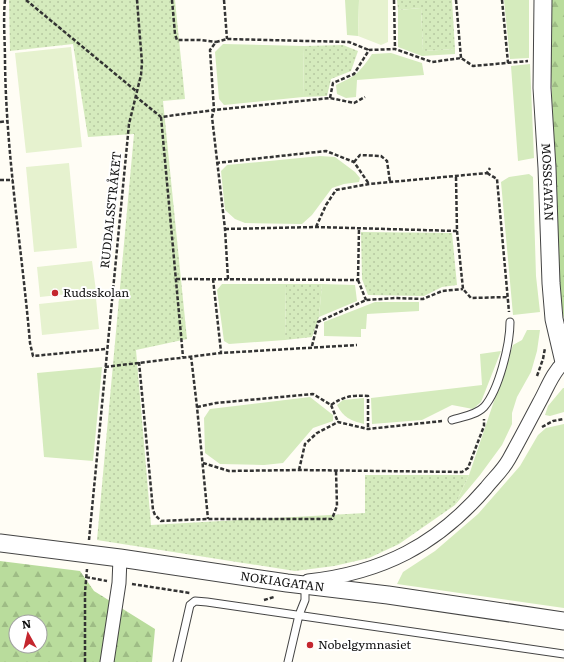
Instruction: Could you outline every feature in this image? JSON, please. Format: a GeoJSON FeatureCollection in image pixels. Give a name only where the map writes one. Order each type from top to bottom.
{"type":"FeatureCollection","features":[{"type":"Feature","properties":{"kind":"street","name":"MOSSGATAN"},"geometry":{"type":"LineString","coordinates":[[543,0],[542,88],[547,168],[551,282],[554,319],[564,362]]}},
{"type":"Feature","properties":{"kind":"street"},"geometry":{"type":"LineString","coordinates":[[287,583],[326,579],[358,573],[403,556],[429,540],[471,505],[508,462],[556,369],[564,362]]}},
{"type":"Feature","properties":{"kind":"street","name":"NOKIAGATAN"},"geometry":{"type":"LineString","coordinates":[[0,543],[87,560],[120,558],[287,583],[388,595],[564,621]]}},
{"type":"Feature","properties":{"kind":"street"},"geometry":{"type":"LineString","coordinates":[[107,662],[119,583],[120,558]]}},
{"type":"Feature","properties":{"kind":"lane"},"geometry":{"type":"LineString","coordinates":[[452,420],[470,415],[483,408],[494,391],[507,349],[510,334],[510,322]]}},
{"type":"Feature","properties":{"kind":"lane"},"geometry":{"type":"LineString","coordinates":[[288,662],[305,600],[305,585]]}},
{"type":"Feature","properties":{"kind":"lane"},"geometry":{"type":"LineString","coordinates":[[177,662],[190,604],[195,601],[564,654]]}},
{"type":"Feature","properties":{"kind":"path"},"geometry":{"type":"LineString","coordinates":[[5,0],[5,78],[7,121],[30,343],[33,356],[106,349]]}},
{"type":"Feature","properties":{"kind":"path"},"geometry":{"type":"LineString","coordinates":[[26,0],[136,92]]}},
{"type":"Feature","properties":{"kind":"path","name":"RUDDALSSTRÅKET"},"geometry":{"type":"LineString","coordinates":[[85,662],[87,560],[106,349],[129,124],[141,75],[142,63],[137,0]]}},
{"type":"Feature","properties":{"kind":"path"},"geometry":{"type":"LineString","coordinates":[[172,0],[175,34],[177,40],[216,42],[227,39],[349,42],[369,50],[395,49],[432,62],[461,58],[473,66],[535,60]]}},
{"type":"Feature","properties":{"kind":"path"},"geometry":{"type":"LineString","coordinates":[[224,0],[227,39]]}},
{"type":"Feature","properties":{"kind":"path"},"geometry":{"type":"LineString","coordinates":[[394,0],[395,49]]}},
{"type":"Feature","properties":{"kind":"path"},"geometry":{"type":"LineString","coordinates":[[456,0],[461,58]]}},
{"type":"Feature","properties":{"kind":"path"},"geometry":{"type":"LineString","coordinates":[[502,0],[508,63]]}},
{"type":"Feature","properties":{"kind":"path"},"geometry":{"type":"LineString","coordinates":[[216,42],[210,50],[214,110],[212,117],[228,279]]}},
{"type":"Feature","properties":{"kind":"path"},"geometry":{"type":"LineString","coordinates":[[330,98],[333,83],[354,74],[369,50]]}},
{"type":"Feature","properties":{"kind":"path"},"geometry":{"type":"LineString","coordinates":[[135,96],[161,117],[183,357]]}},
{"type":"Feature","properties":{"kind":"path"},"geometry":{"type":"LineString","coordinates":[[161,117],[330,98],[354,103],[365,97]]}},
{"type":"Feature","properties":{"kind":"path"},"geometry":{"type":"LineString","coordinates":[[0,122],[7,121]]}},
{"type":"Feature","properties":{"kind":"path"},"geometry":{"type":"LineString","coordinates":[[216,163],[326,151],[354,162],[369,184]]}},
{"type":"Feature","properties":{"kind":"path"},"geometry":{"type":"LineString","coordinates":[[354,162],[360,155],[381,156],[387,161],[390,182]]}},
{"type":"Feature","properties":{"kind":"path"},"geometry":{"type":"LineString","coordinates":[[487,173],[490,168]]}},
{"type":"Feature","properties":{"kind":"path"},"geometry":{"type":"LineString","coordinates":[[316,227],[326,205],[336,190],[369,184],[487,173],[497,179],[510,322]]}},
{"type":"Feature","properties":{"kind":"path"},"geometry":{"type":"LineString","coordinates":[[456,177],[457,231],[463,289],[471,298],[508,297]]}},
{"type":"Feature","properties":{"kind":"path"},"geometry":{"type":"LineString","coordinates":[[0,180],[13,180]]}},
{"type":"Feature","properties":{"kind":"path"},"geometry":{"type":"LineString","coordinates":[[224,229],[316,227],[457,231]]}},
{"type":"Feature","properties":{"kind":"path"},"geometry":{"type":"LineString","coordinates":[[359,228],[358,280],[366,300]]}},
{"type":"Feature","properties":{"kind":"path"},"geometry":{"type":"LineString","coordinates":[[176,279],[358,280]]}},
{"type":"Feature","properties":{"kind":"path"},"geometry":{"type":"LineString","coordinates":[[213,279],[221,353]]}},
{"type":"Feature","properties":{"kind":"path"},"geometry":{"type":"LineString","coordinates":[[312,346],[318,322],[366,300],[396,298],[423,299],[442,291],[463,289]]}},
{"type":"Feature","properties":{"kind":"path"},"geometry":{"type":"LineString","coordinates":[[105,367],[221,353],[312,346],[357,345]]}},
{"type":"Feature","properties":{"kind":"path"},"geometry":{"type":"LineString","coordinates":[[191,356],[208,519]]}},
{"type":"Feature","properties":{"kind":"path"},"geometry":{"type":"LineString","coordinates":[[139,362],[153,510],[155,515],[162,521],[208,519],[332,519],[337,506],[336,471]]}},
{"type":"Feature","properties":{"kind":"path"},"geometry":{"type":"LineString","coordinates":[[197,407],[216,403],[313,394],[331,405],[338,422]]}},
{"type":"Feature","properties":{"kind":"path"},"geometry":{"type":"LineString","coordinates":[[331,405],[342,398],[358,395],[368,396],[368,429]]}},
{"type":"Feature","properties":{"kind":"path"},"geometry":{"type":"LineString","coordinates":[[203,463],[229,471],[299,470],[462,472],[468,468],[484,426],[483,408]]}},
{"type":"Feature","properties":{"kind":"path"},"geometry":{"type":"LineString","coordinates":[[299,470],[305,444],[317,433],[338,422],[368,429],[452,420]]}},
{"type":"Feature","properties":{"kind":"path"},"geometry":{"type":"LineString","coordinates":[[86,577],[195,594]]}},
{"type":"Feature","properties":{"kind":"path"},"geometry":{"type":"LineString","coordinates":[[263,600],[275,596]]}},
{"type":"Feature","properties":{"kind":"green space"},"geometry":{"type":"Polygon","coordinates":[[[9,0],[175,0],[185,99],[163,101],[187,339],[136,350],[151,525],[365,513],[365,475],[469,475],[455,505],[399,544],[369,558],[334,566],[295,571],[97,540],[134,134],[88,137],[73,44],[10,51],[9,0]]]}},
{"type":"Feature","properties":{"kind":"green space"},"geometry":{"type":"Polygon","coordinates":[[[345,0],[359,0],[358,36],[347,35],[345,0]]]}},
{"type":"Feature","properties":{"kind":"green space"},"geometry":{"type":"Polygon","coordinates":[[[359,0],[388,0],[388,42],[381,45],[358,36],[359,0]]]}},
{"type":"Feature","properties":{"kind":"green space"},"geometry":{"type":"Polygon","coordinates":[[[397,0],[452,0],[455,49],[423,51],[421,8],[398,10],[397,0]]]}},
{"type":"Feature","properties":{"kind":"green space"},"geometry":{"type":"Polygon","coordinates":[[[504,0],[529,0],[529,58],[510,59],[504,0]]]}},
{"type":"Feature","properties":{"kind":"green space"},"geometry":{"type":"Polygon","coordinates":[[[551,0],[564,0],[564,320],[559,287],[550,43],[551,0]]]}},
{"type":"Feature","properties":{"kind":"green space"},"geometry":{"type":"Polygon","coordinates":[[[421,8],[423,51],[455,49],[455,54],[422,56],[398,47],[398,10],[421,8]]]}},
{"type":"Feature","properties":{"kind":"green space"},"geometry":{"type":"Polygon","coordinates":[[[223,44],[304,46],[303,97],[224,105],[219,99],[215,52],[223,44]]]}},
{"type":"Feature","properties":{"kind":"green space"},"geometry":{"type":"Polygon","coordinates":[[[343,45],[358,51],[351,71],[331,79],[327,96],[303,97],[304,46],[343,45]]]}},
{"type":"Feature","properties":{"kind":"green space"},"geometry":{"type":"Polygon","coordinates":[[[71,47],[82,147],[26,153],[15,53],[71,47]]]}},
{"type":"Feature","properties":{"kind":"green space"},"geometry":{"type":"Polygon","coordinates":[[[391,53],[422,63],[424,75],[357,80],[356,97],[346,98],[337,94],[336,85],[357,73],[372,54],[391,53]]]}},
{"type":"Feature","properties":{"kind":"green space"},"geometry":{"type":"Polygon","coordinates":[[[530,64],[534,158],[518,161],[511,66],[530,64]]]}},
{"type":"Feature","properties":{"kind":"green space"},"geometry":{"type":"Polygon","coordinates":[[[320,156],[335,157],[355,172],[360,178],[359,182],[344,184],[332,188],[312,215],[302,224],[245,223],[235,219],[225,210],[221,171],[227,165],[320,156]]]}},
{"type":"Feature","properties":{"kind":"green space"},"geometry":{"type":"Polygon","coordinates":[[[69,163],[77,248],[34,252],[26,167],[69,163]]]}},
{"type":"Feature","properties":{"kind":"green space"},"geometry":{"type":"Polygon","coordinates":[[[529,174],[533,177],[536,276],[540,312],[513,315],[501,182],[509,177],[529,174]]]}},
{"type":"Feature","properties":{"kind":"green space"},"geometry":{"type":"Polygon","coordinates":[[[361,232],[452,233],[457,285],[442,287],[424,296],[368,295],[362,279],[361,232]]]}},
{"type":"Feature","properties":{"kind":"green space"},"geometry":{"type":"Polygon","coordinates":[[[92,261],[96,291],[40,297],[37,267],[92,261]]]}},
{"type":"Feature","properties":{"kind":"green space"},"geometry":{"type":"Polygon","coordinates":[[[222,284],[286,284],[285,340],[229,344],[224,341],[217,290],[222,284]]]}},
{"type":"Feature","properties":{"kind":"green space"},"geometry":{"type":"Polygon","coordinates":[[[286,284],[322,284],[319,317],[312,337],[285,340],[286,284]]]}},
{"type":"Feature","properties":{"kind":"green space"},"geometry":{"type":"Polygon","coordinates":[[[322,284],[355,285],[357,301],[319,317],[322,284]]]}},
{"type":"Feature","properties":{"kind":"green space"},"geometry":{"type":"Polygon","coordinates":[[[96,298],[99,329],[42,335],[39,304],[96,298]]]}},
{"type":"Feature","properties":{"kind":"green space"},"geometry":{"type":"Polygon","coordinates":[[[375,302],[419,302],[419,311],[367,314],[366,329],[361,329],[361,337],[324,336],[324,322],[375,302]]]}},
{"type":"Feature","properties":{"kind":"green space"},"geometry":{"type":"Polygon","coordinates":[[[527,330],[540,330],[537,351],[531,372],[517,397],[512,413],[512,424],[502,445],[455,505],[469,475],[513,345],[522,340],[527,330]]]}},
{"type":"Feature","properties":{"kind":"green space"},"geometry":{"type":"Polygon","coordinates":[[[501,351],[481,402],[473,409],[452,405],[422,420],[372,424],[371,398],[482,385],[480,354],[501,351]]]}},
{"type":"Feature","properties":{"kind":"green space"},"geometry":{"type":"Polygon","coordinates":[[[102,367],[93,461],[44,457],[37,373],[102,367]]]}},
{"type":"Feature","properties":{"kind":"green space"},"geometry":{"type":"Polygon","coordinates":[[[563,388],[564,412],[550,416],[545,415],[548,406],[563,388]]]}},
{"type":"Feature","properties":{"kind":"green space"},"geometry":{"type":"Polygon","coordinates":[[[310,397],[333,415],[333,421],[313,428],[283,463],[264,465],[220,464],[205,453],[204,418],[210,409],[310,397]]]}},
{"type":"Feature","properties":{"kind":"green space"},"geometry":{"type":"Polygon","coordinates":[[[364,398],[364,424],[348,418],[342,413],[337,405],[343,400],[364,398]]]}},
{"type":"Feature","properties":{"kind":"green space"},"geometry":{"type":"Polygon","coordinates":[[[564,424],[564,608],[397,584],[403,572],[435,551],[478,514],[520,466],[538,435],[546,428],[564,424]]]}},
{"type":"Feature","properties":{"kind":"green space"},"geometry":{"type":"Polygon","coordinates":[[[0,561],[80,571],[94,591],[155,629],[152,662],[0,662],[0,561]]]}},
{"type":"Feature","properties":{"kind":"place","name":"Rudsskolan"},"geometry":{"type":"Point","coordinates":[55,293]}},
{"type":"Feature","properties":{"kind":"place","name":"Nobelgymnasiet"},"geometry":{"type":"Point","coordinates":[310,645]}}]}
